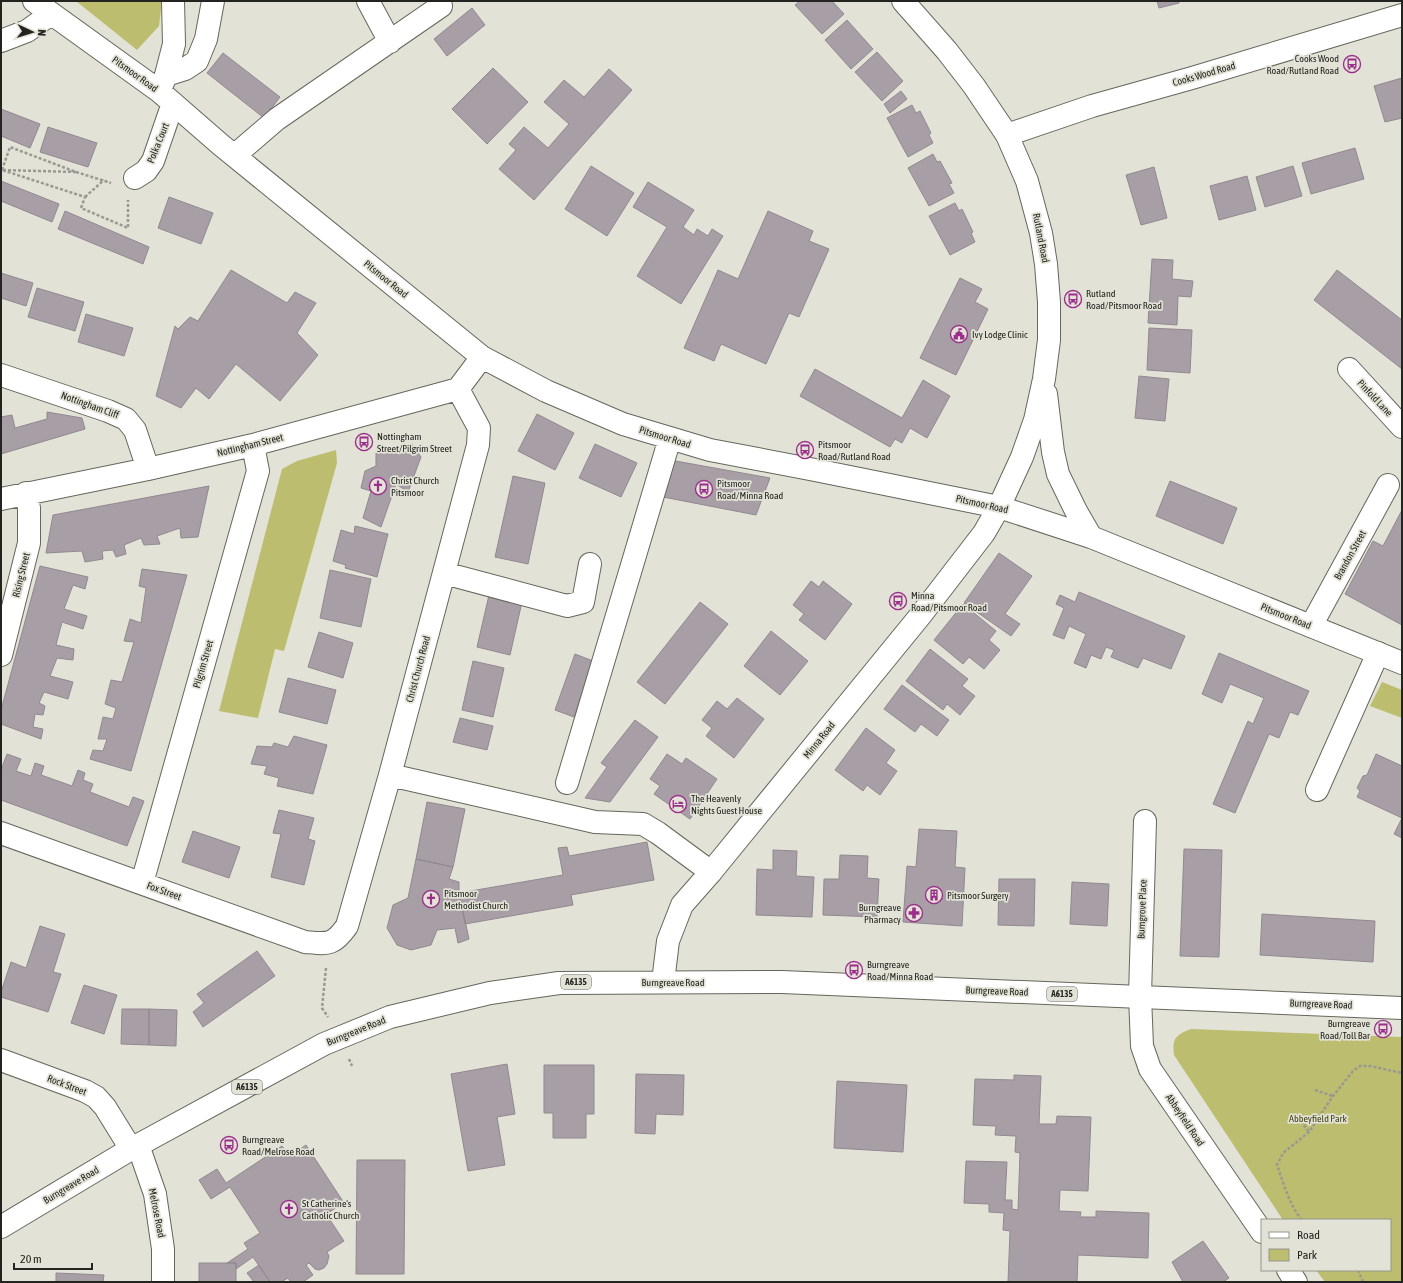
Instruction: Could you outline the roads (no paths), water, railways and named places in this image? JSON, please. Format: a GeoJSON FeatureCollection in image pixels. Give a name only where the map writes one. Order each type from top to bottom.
{"type":"FeatureCollection","features":[{"type":"Feature","properties":{"kind":"street","name":"Pitsmoor Road"},"geometry":{"type":"LineString","coordinates":[[34,1],[51,14],[166,90],[235,155],[482,357],[546,391],[623,424],[710,450],[999,507],[1092,537],[1402,663]]}},
{"type":"Feature","properties":{"kind":"street","name":"Polka Court"},"geometry":{"type":"LineString","coordinates":[[132,183],[146,171],[153,161],[174,44],[173,1]]}},
{"type":"Feature","properties":{"kind":"street"},"geometry":{"type":"LineString","coordinates":[[166,90],[185,69],[197,61],[206,39],[213,1]]}},
{"type":"Feature","properties":{"kind":"street"},"geometry":{"type":"LineString","coordinates":[[368,1],[390,42]]}},
{"type":"Feature","properties":{"kind":"street","name":"Rutland Road"},"geometry":{"type":"LineString","coordinates":[[903,1],[947,51],[974,86],[1007,135],[1029,187],[1041,234],[1046,264],[1049,302],[1049,340],[1044,379],[1035,420],[1027,444],[999,507]]}},
{"type":"Feature","properties":{"kind":"street"},"geometry":{"type":"LineString","coordinates":[[235,155],[278,119],[441,6]]}},
{"type":"Feature","properties":{"kind":"street"},"geometry":{"type":"LineString","coordinates":[[1,42],[27,31],[51,14]]}},
{"type":"Feature","properties":{"kind":"street","name":"Cooks Wood Road"},"geometry":{"type":"LineString","coordinates":[[1007,135],[1092,106],[1192,78],[1402,15]]}},
{"type":"Feature","properties":{"kind":"street"},"geometry":{"type":"LineString","coordinates":[[458,389],[482,357]]}},
{"type":"Feature","properties":{"kind":"street","name":"Pinfold Lane"},"geometry":{"type":"LineString","coordinates":[[1349,369],[1402,427]]}},
{"type":"Feature","properties":{"kind":"street","name":"Nottingham Cliff"},"geometry":{"type":"LineString","coordinates":[[1,375],[108,411],[126,419],[135,430],[148,469]]}},
{"type":"Feature","properties":{"kind":"street"},"geometry":{"type":"LineString","coordinates":[[1044,379],[1053,452],[1058,474],[1076,511],[1092,537]]}},
{"type":"Feature","properties":{"kind":"street","name":"Nottingham Street"},"geometry":{"type":"LineString","coordinates":[[1,499],[148,469],[253,445],[458,389]]}},
{"type":"Feature","properties":{"kind":"street","name":"Christ Church Road"},"geometry":{"type":"LineString","coordinates":[[328,944],[339,938],[347,926],[390,775],[478,445],[479,428],[458,389]]}},
{"type":"Feature","properties":{"kind":"street"},"geometry":{"type":"LineString","coordinates":[[567,783],[670,438]]}},
{"type":"Feature","properties":{"kind":"street","name":"Pilgrim Street"},"geometry":{"type":"LineString","coordinates":[[142,883],[258,470],[253,445]]}},
{"type":"Feature","properties":{"kind":"street","name":"Brandon Street"},"geometry":{"type":"LineString","coordinates":[[1311,626],[1388,485]]}},
{"type":"Feature","properties":{"kind":"street","name":"Rising Street"},"geometry":{"type":"LineString","coordinates":[[1,655],[29,543],[29,508],[26,493]]}},
{"type":"Feature","properties":{"kind":"street","name":"Minna Road"},"geometry":{"type":"LineString","coordinates":[[663,982],[668,941],[682,905],[711,872],[963,562],[984,533],[999,507]]}},
{"type":"Feature","properties":{"kind":"street"},"geometry":{"type":"LineString","coordinates":[[444,573],[567,606],[583,602],[590,564]]}},
{"type":"Feature","properties":{"kind":"street"},"geometry":{"type":"LineString","coordinates":[[1317,790],[1378,653]]}},
{"type":"Feature","properties":{"kind":"street"},"geometry":{"type":"LineString","coordinates":[[390,775],[595,822],[643,824],[658,833],[711,872]]}},
{"type":"Feature","properties":{"kind":"street","name":"Burngrove Place"},"geometry":{"type":"LineString","coordinates":[[1140,996],[1145,821]]}},
{"type":"Feature","properties":{"kind":"street","name":"Fox Street"},"geometry":{"type":"LineString","coordinates":[[1,832],[305,942],[328,944]]}},
{"type":"Feature","properties":{"kind":"street","name":"Burngreave Road"},"geometry":{"type":"LineString","coordinates":[[1,1227],[135,1147],[324,1044],[390,1017],[490,993],[559,983],[782,982],[1402,1008]]}},
{"type":"Feature","properties":{"kind":"street","name":"Abbeyfield Road"},"geometry":{"type":"LineString","coordinates":[[1140,996],[1142,1046],[1150,1069],[1261,1231]]}},
{"type":"Feature","properties":{"kind":"street","name":"Rock Street"},"geometry":{"type":"LineString","coordinates":[[1,1060],[85,1090],[96,1097],[135,1147]]}},
{"type":"Feature","properties":{"kind":"street","name":"Melrose Road"},"geometry":{"type":"LineString","coordinates":[[135,1147],[155,1194],[163,1249],[163,1282]]}},
{"type":"Feature","properties":{"kind":"street"},"geometry":{"type":"LineString","coordinates":[[1289,1271],[1296,1282]]}},
{"type":"Feature","properties":{"kind":"place","name":"Cooks Wood Road/Rutland Road"},"geometry":{"type":"Point","coordinates":[1352,64]}},
{"type":"Feature","properties":{"kind":"place","name":"Rutland Road/Pitsmoor Road"},"geometry":{"type":"Point","coordinates":[1073,299]}},
{"type":"Feature","properties":{"kind":"place","name":"Ivy Lodge Clinic"},"geometry":{"type":"Point","coordinates":[959,334]}},
{"type":"Feature","properties":{"kind":"place","name":"Nottingham Street/Pilgrim Street"},"geometry":{"type":"Point","coordinates":[364,442]}},
{"type":"Feature","properties":{"kind":"place","name":"Pitsmoor Road/Rutland Road"},"geometry":{"type":"Point","coordinates":[805,450]}},
{"type":"Feature","properties":{"kind":"place","name":"Christ Church Pitsmoor"},"geometry":{"type":"Point","coordinates":[378,486]}},
{"type":"Feature","properties":{"kind":"place","name":"Pitsmoor Road/Minna Road"},"geometry":{"type":"Point","coordinates":[704,489]}},
{"type":"Feature","properties":{"kind":"place","name":"Minna Road/Pitsmoor Road"},"geometry":{"type":"Point","coordinates":[898,601]}},
{"type":"Feature","properties":{"kind":"place","name":"The Heavenly Nights Guest House"},"geometry":{"type":"Point","coordinates":[678,804]}},
{"type":"Feature","properties":{"kind":"place","name":"Pitsmoor Surgery"},"geometry":{"type":"Point","coordinates":[934,895]}},
{"type":"Feature","properties":{"kind":"place","name":"Pitsmoor Methodist Church"},"geometry":{"type":"Point","coordinates":[431,899]}},
{"type":"Feature","properties":{"kind":"place","name":"Burngreave Pharmacy"},"geometry":{"type":"Point","coordinates":[914,913]}},
{"type":"Feature","properties":{"kind":"place","name":"Burngreave Road/Minna Road"},"geometry":{"type":"Point","coordinates":[854,970]}},
{"type":"Feature","properties":{"kind":"place","name":"Burngreave Road/Toll Bar"},"geometry":{"type":"Point","coordinates":[1383,1029]}},
{"type":"Feature","properties":{"kind":"place","name":"Burngreave Road/Melrose Road"},"geometry":{"type":"Point","coordinates":[229,1145]}},
{"type":"Feature","properties":{"kind":"place","name":"St Catherine's Catholic Church"},"geometry":{"type":"Point","coordinates":[289,1209]}},
{"type":"Feature","properties":{"kind":"park label","name":"Abbeyfield Park"},"geometry":{"type":"Point","coordinates":[1318,1118]}}]}
